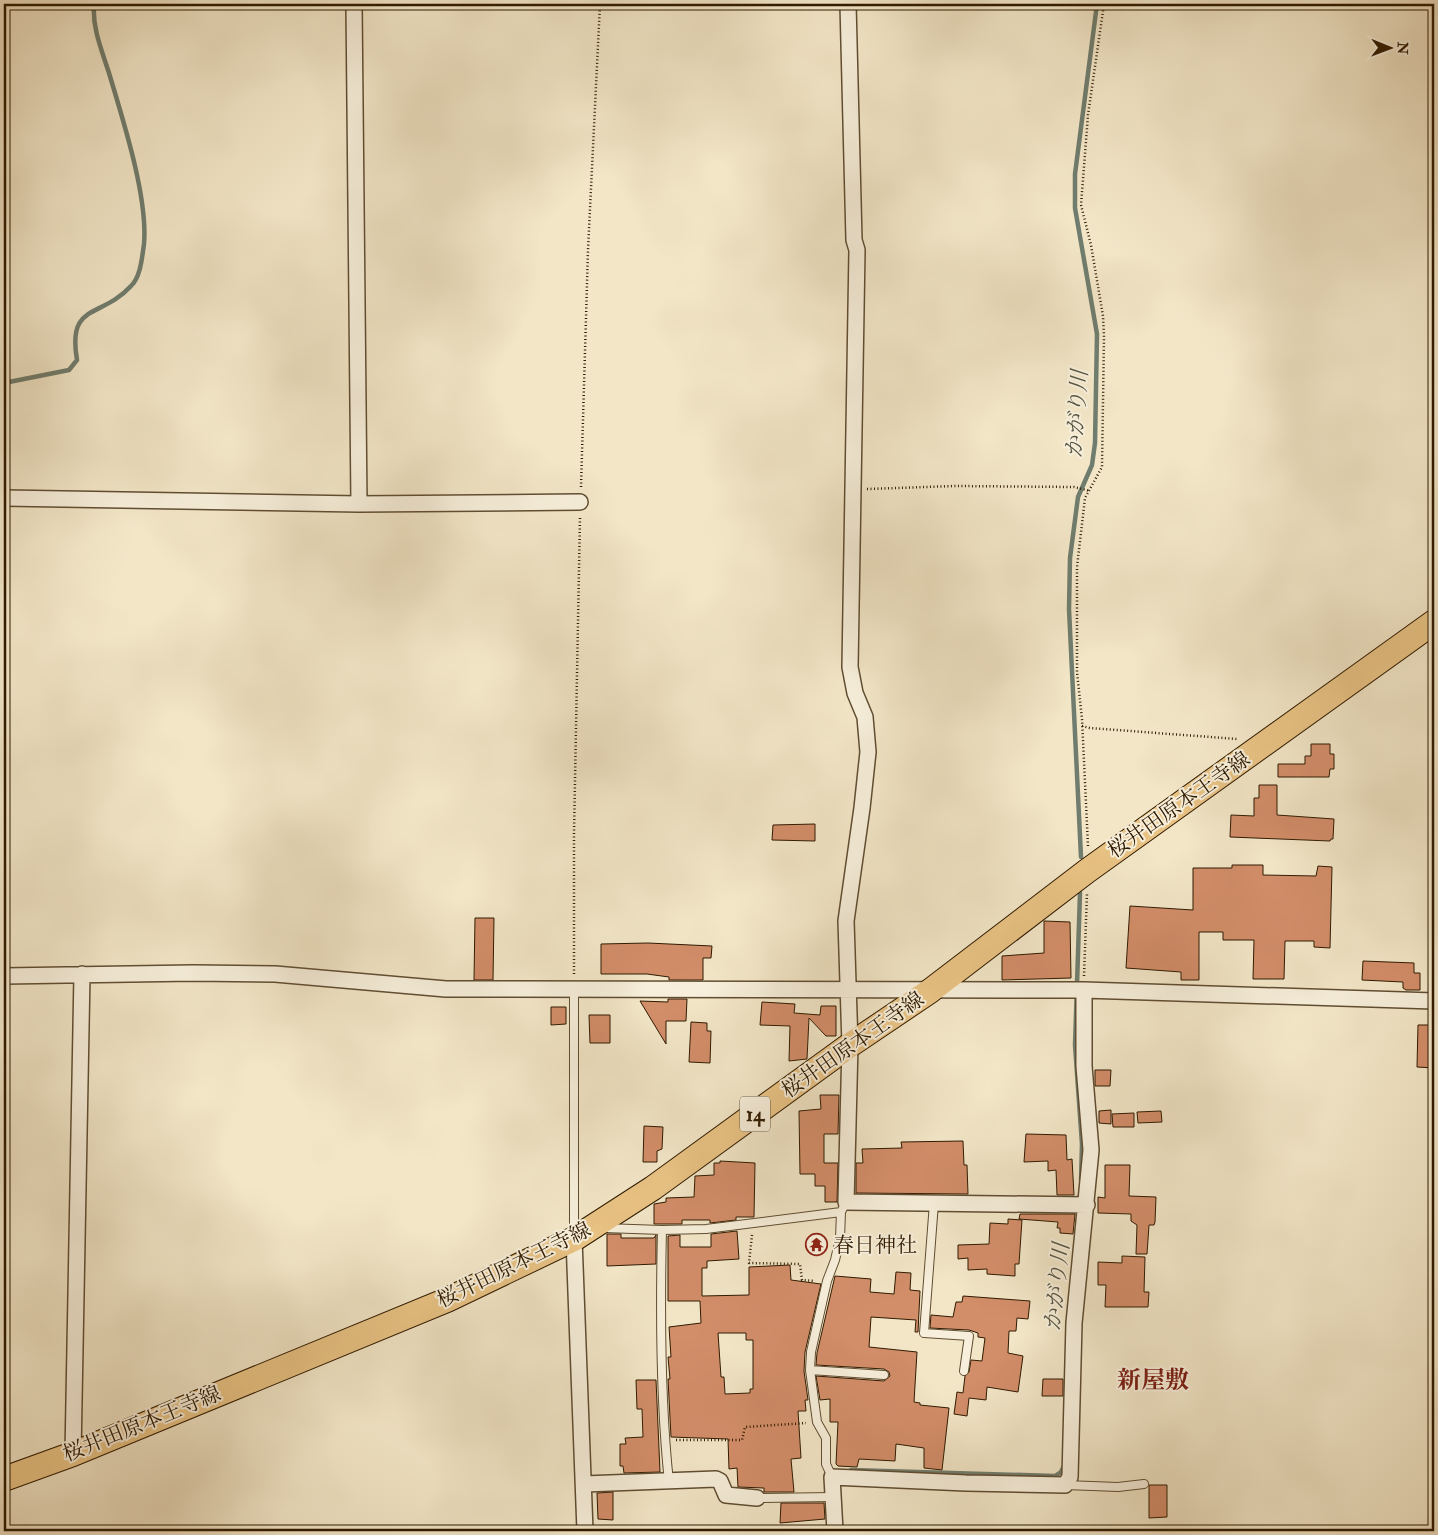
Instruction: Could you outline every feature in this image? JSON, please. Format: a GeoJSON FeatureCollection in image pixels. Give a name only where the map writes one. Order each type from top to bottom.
{"type":"FeatureCollection","features":[{"type":"Feature","properties":{"kind":"main road","name":"桜井田原本王寺線"},"geometry":{"type":"LineString","coordinates":[[4,1479],[73,1454],[447,1300],[582,1234],[653,1188],[850,1045],[930,991],[1088,870],[1434,622]]}},
{"type":"Feature","properties":{"kind":"street"},"geometry":{"type":"LineString","coordinates":[[354,4],[359,504]]}},
{"type":"Feature","properties":{"kind":"street"},"geometry":{"type":"LineString","coordinates":[[848,4],[854,240],[857,250],[850,667],[855,693],[865,717],[868,752],[846,921],[850,1045],[844,1207],[934,1203],[1087,1205]]}},
{"type":"Feature","properties":{"kind":"street"},"geometry":{"type":"LineString","coordinates":[[4,498],[359,504],[580,502]]}},
{"type":"Feature","properties":{"kind":"street"},"geometry":{"type":"LineString","coordinates":[[73,1454],[82,974]]}},
{"type":"Feature","properties":{"kind":"street"},"geometry":{"type":"LineString","coordinates":[[4,976],[275,974],[446,989],[1084,990],[1434,1001]]}},
{"type":"Feature","properties":{"kind":"street"},"geometry":{"type":"LineString","coordinates":[[835,1531],[832,1477],[1065,1485],[1070,1478],[1074,1323],[1091,1150],[1084,1066],[1084,990]]}},
{"type":"Feature","properties":{"kind":"street"},"geometry":{"type":"LineString","coordinates":[[582,1234],[585,1531]]}},
{"type":"Feature","properties":{"kind":"street"},"geometry":{"type":"LineString","coordinates":[[584,1484],[716,1480],[720,1481],[726,1495],[757,1498]]}},
{"type":"Feature","properties":{"kind":"lane"},"geometry":{"type":"LineString","coordinates":[[574,988],[582,1234],[753,1224],[844,1207],[836,1253],[814,1332],[810,1370],[817,1422],[826,1438],[826,1464],[832,1477]]}},
{"type":"Feature","properties":{"kind":"lane"},"geometry":{"type":"LineString","coordinates":[[934,1203],[924,1333],[969,1336],[964,1371]]}},
{"type":"Feature","properties":{"kind":"lane"},"geometry":{"type":"LineString","coordinates":[[662,1230],[660,1288],[665,1440],[670,1482]]}},
{"type":"Feature","properties":{"kind":"lane"},"geometry":{"type":"LineString","coordinates":[[810,1370],[884,1375]]}},
{"type":"Feature","properties":{"kind":"lane"},"geometry":{"type":"LineString","coordinates":[[1065,1485],[1118,1487],[1144,1484]]}},
{"type":"Feature","properties":{"kind":"lane"},"geometry":{"type":"LineString","coordinates":[[757,1498],[833,1497]]}},
{"type":"Feature","properties":{"kind":"path"},"geometry":{"type":"LineString","coordinates":[[574,988],[574,815],[580,502],[588,250],[600,4]]}},
{"type":"Feature","properties":{"kind":"path"},"geometry":{"type":"LineString","coordinates":[[1084,990],[1089,855],[1077,672],[1076,567],[1085,498],[1102,467],[1104,336],[1103,316],[1091,244],[1081,205],[1088,115],[1104,4]]}},
{"type":"Feature","properties":{"kind":"path"},"geometry":{"type":"LineString","coordinates":[[854,494],[862,489],[955,486],[1074,487],[1090,491]]}},
{"type":"Feature","properties":{"kind":"path"},"geometry":{"type":"LineString","coordinates":[[1082,726],[1239,739]]}},
{"type":"Feature","properties":{"kind":"path"},"geometry":{"type":"LineString","coordinates":[[753,1224],[749,1264],[800,1264],[802,1280],[827,1281]]}},
{"type":"Feature","properties":{"kind":"path"},"geometry":{"type":"LineString","coordinates":[[665,1440],[742,1440],[745,1427],[817,1422]]}},
{"type":"Feature","properties":{"kind":"building"},"geometry":{"type":"Polygon","coordinates":[[[1311,744],[1330,744],[1330,754],[1334,754],[1334,769],[1330,769],[1329,777],[1278,777],[1278,764],[1305,764],[1305,756],[1311,756],[1311,744]]]}},
{"type":"Feature","properties":{"kind":"building"},"geometry":{"type":"Polygon","coordinates":[[[1259,785],[1277,785],[1277,815],[1334,819],[1333,839],[1330,841],[1230,837],[1231,815],[1254,816],[1254,798],[1259,798],[1259,785]]]}},
{"type":"Feature","properties":{"kind":"building"},"geometry":{"type":"Polygon","coordinates":[[[815,824],[815,841],[772,840],[773,825],[815,824]]]}},
{"type":"Feature","properties":{"kind":"building"},"geometry":{"type":"Polygon","coordinates":[[[1232,865],[1263,865],[1263,875],[1316,876],[1318,866],[1332,867],[1330,948],[1314,947],[1314,941],[1285,941],[1284,979],[1253,979],[1254,940],[1223,940],[1223,932],[1199,932],[1199,980],[1181,980],[1181,972],[1126,968],[1130,906],[1193,910],[1193,868],[1232,868],[1232,865]]]}},
{"type":"Feature","properties":{"kind":"building"},"geometry":{"type":"Polygon","coordinates":[[[475,918],[494,918],[493,980],[474,980],[475,918]]]}},
{"type":"Feature","properties":{"kind":"building"},"geometry":{"type":"Polygon","coordinates":[[[1044,921],[1070,922],[1071,978],[1002,980],[1002,956],[1044,953],[1044,921]]]}},
{"type":"Feature","properties":{"kind":"building"},"geometry":{"type":"Polygon","coordinates":[[[648,943],[712,946],[711,958],[703,958],[703,980],[669,980],[669,977],[647,974],[601,974],[601,944],[648,943]]]}},
{"type":"Feature","properties":{"kind":"building"},"geometry":{"type":"Polygon","coordinates":[[[1363,961],[1414,963],[1414,973],[1420,973],[1420,990],[1406,990],[1403,988],[1403,982],[1362,980],[1363,961]]]}},
{"type":"Feature","properties":{"kind":"building"},"geometry":{"type":"Polygon","coordinates":[[[668,999],[687,999],[686,1021],[666,1021],[666,1044],[640,1001],[668,1002],[668,999]]]}},
{"type":"Feature","properties":{"kind":"building"},"geometry":{"type":"Polygon","coordinates":[[[762,1002],[795,1004],[794,1013],[820,1015],[821,1006],[836,1006],[836,1036],[826,1036],[809,1018],[807,1059],[789,1061],[790,1026],[760,1025],[762,1002]]]}},
{"type":"Feature","properties":{"kind":"building"},"geometry":{"type":"Polygon","coordinates":[[[551,1007],[566,1007],[566,1024],[551,1025],[551,1007]]]}},
{"type":"Feature","properties":{"kind":"building"},"geometry":{"type":"Polygon","coordinates":[[[589,1015],[610,1015],[610,1043],[590,1043],[589,1015]]]}},
{"type":"Feature","properties":{"kind":"building"},"geometry":{"type":"Polygon","coordinates":[[[691,1022],[707,1023],[707,1031],[711,1031],[710,1063],[689,1062],[691,1022]]]}},
{"type":"Feature","properties":{"kind":"building"},"geometry":{"type":"Polygon","coordinates":[[[1418,1025],[1434,1025],[1434,1068],[1417,1067],[1418,1025]]]}},
{"type":"Feature","properties":{"kind":"building"},"geometry":{"type":"Polygon","coordinates":[[[1095,1070],[1111,1070],[1110,1086],[1095,1086],[1095,1070]]]}},
{"type":"Feature","properties":{"kind":"building"},"geometry":{"type":"Polygon","coordinates":[[[820,1095],[839,1095],[838,1134],[824,1134],[824,1163],[838,1163],[837,1202],[825,1202],[825,1186],[815,1186],[815,1174],[800,1174],[799,1111],[821,1109],[820,1095]]]}},
{"type":"Feature","properties":{"kind":"building"},"geometry":{"type":"Polygon","coordinates":[[[1111,1110],[1111,1124],[1099,1123],[1099,1111],[1111,1110]]]}},
{"type":"Feature","properties":{"kind":"building"},"geometry":{"type":"Polygon","coordinates":[[[1161,1111],[1162,1122],[1138,1123],[1137,1112],[1161,1111]]]}},
{"type":"Feature","properties":{"kind":"building"},"geometry":{"type":"Polygon","coordinates":[[[1134,1113],[1134,1127],[1113,1127],[1112,1114],[1134,1113]]]}},
{"type":"Feature","properties":{"kind":"building"},"geometry":{"type":"Polygon","coordinates":[[[644,1126],[663,1127],[662,1149],[657,1151],[657,1162],[643,1162],[644,1126]]]}},
{"type":"Feature","properties":{"kind":"building"},"geometry":{"type":"Polygon","coordinates":[[[1026,1134],[1066,1135],[1067,1160],[1072,1159],[1074,1195],[1057,1195],[1056,1170],[1048,1171],[1048,1161],[1024,1162],[1026,1134]]]}},
{"type":"Feature","properties":{"kind":"building"},"geometry":{"type":"Polygon","coordinates":[[[963,1141],[964,1165],[967,1165],[968,1194],[856,1193],[856,1163],[863,1163],[862,1149],[902,1148],[901,1142],[963,1141]]]}},
{"type":"Feature","properties":{"kind":"building"},"geometry":{"type":"Polygon","coordinates":[[[720,1161],[755,1163],[754,1217],[736,1217],[736,1220],[710,1223],[710,1220],[682,1220],[682,1224],[654,1224],[654,1204],[666,1202],[666,1198],[694,1197],[695,1176],[714,1175],[714,1163],[720,1163],[720,1161]]]}},
{"type":"Feature","properties":{"kind":"building"},"geometry":{"type":"Polygon","coordinates":[[[1105,1165],[1130,1165],[1129,1196],[1156,1197],[1155,1222],[1154,1225],[1149,1225],[1147,1254],[1136,1254],[1137,1225],[1131,1221],[1131,1214],[1098,1213],[1098,1197],[1105,1198],[1105,1165]]]}},
{"type":"Feature","properties":{"kind":"building"},"geometry":{"type":"Polygon","coordinates":[[[1020,1214],[1075,1214],[1073,1234],[1060,1233],[1060,1228],[1057,1228],[1058,1222],[1019,1219],[1020,1214]]]}},
{"type":"Feature","properties":{"kind":"building"},"geometry":{"type":"Polygon","coordinates":[[[1008,1219],[1022,1220],[1019,1264],[1015,1264],[1015,1276],[987,1274],[987,1269],[968,1270],[968,1258],[958,1259],[958,1245],[989,1244],[990,1223],[1008,1224],[1008,1219]]]}},
{"type":"Feature","properties":{"kind":"building"},"geometry":{"type":"Polygon","coordinates":[[[737,1231],[739,1259],[707,1261],[707,1268],[702,1268],[702,1296],[749,1295],[749,1267],[790,1265],[791,1280],[821,1284],[805,1352],[804,1371],[808,1400],[805,1400],[806,1411],[798,1411],[801,1458],[791,1459],[794,1492],[764,1492],[764,1488],[738,1487],[737,1468],[729,1469],[728,1439],[671,1437],[668,1379],[670,1379],[668,1357],[671,1357],[669,1327],[701,1323],[700,1301],[668,1301],[668,1236],[680,1235],[680,1247],[711,1247],[711,1234],[737,1231]],[[718,1333],[721,1377],[724,1377],[725,1394],[750,1393],[750,1389],[753,1389],[753,1340],[746,1340],[746,1333],[718,1333]]]}},
{"type":"Feature","properties":{"kind":"building"},"geometry":{"type":"Polygon","coordinates":[[[607,1234],[621,1234],[621,1238],[654,1238],[656,1235],[656,1264],[607,1266],[607,1234]]]}},
{"type":"Feature","properties":{"kind":"building"},"geometry":{"type":"Polygon","coordinates":[[[1122,1256],[1145,1257],[1144,1292],[1149,1292],[1148,1307],[1105,1307],[1106,1285],[1098,1285],[1098,1262],[1122,1263],[1122,1256]]]}},
{"type":"Feature","properties":{"kind":"building"},"geometry":{"type":"Polygon","coordinates":[[[896,1272],[911,1273],[910,1290],[920,1291],[918,1332],[915,1332],[916,1320],[871,1317],[869,1347],[917,1352],[914,1402],[920,1403],[920,1405],[949,1408],[942,1470],[924,1468],[924,1448],[896,1444],[895,1461],[859,1459],[857,1467],[838,1466],[836,1464],[838,1422],[830,1422],[830,1399],[820,1400],[816,1376],[884,1381],[890,1376],[889,1372],[884,1369],[816,1365],[817,1353],[835,1276],[871,1279],[870,1292],[894,1294],[896,1272]]]}},
{"type":"Feature","properties":{"kind":"building"},"geometry":{"type":"Polygon","coordinates":[[[963,1296],[1030,1301],[1028,1319],[1017,1318],[1016,1331],[1009,1331],[1008,1353],[1023,1356],[1018,1392],[987,1387],[986,1400],[969,1398],[967,1416],[954,1414],[957,1392],[963,1393],[965,1376],[969,1372],[971,1360],[982,1361],[985,1338],[978,1337],[978,1333],[969,1330],[930,1328],[931,1315],[953,1317],[956,1302],[962,1302],[963,1296]]]}},
{"type":"Feature","properties":{"kind":"building"},"geometry":{"type":"Polygon","coordinates":[[[1043,1379],[1063,1379],[1063,1396],[1042,1396],[1043,1379]]]}},
{"type":"Feature","properties":{"kind":"building"},"geometry":{"type":"Polygon","coordinates":[[[636,1380],[656,1380],[660,1472],[624,1473],[623,1466],[620,1466],[620,1444],[626,1444],[625,1438],[643,1437],[642,1409],[637,1409],[636,1380]]]}},
{"type":"Feature","properties":{"kind":"building"},"geometry":{"type":"Polygon","coordinates":[[[1149,1485],[1167,1485],[1167,1517],[1149,1518],[1149,1485]]]}},
{"type":"Feature","properties":{"kind":"building"},"geometry":{"type":"Polygon","coordinates":[[[613,1492],[613,1520],[598,1519],[597,1493],[613,1492]]]}},
{"type":"Feature","properties":{"kind":"building"},"geometry":{"type":"Polygon","coordinates":[[[781,1503],[824,1503],[825,1519],[780,1523],[781,1503]]]}},
{"type":"Feature","properties":{"kind":"waterway"},"geometry":{"type":"LineString","coordinates":[[4,383],[69,370],[77,360],[75,342],[77,329],[82,320],[120,296],[131,286],[137,277],[140,266],[144,244],[142,204],[127,135],[98,39],[94,4]]}},
{"type":"Feature","properties":{"kind":"waterway","name":"かがり川"},"geometry":{"type":"LineString","coordinates":[[1081,857],[1069,609],[1070,558],[1078,497],[1092,465],[1095,443],[1097,334],[1075,208],[1075,174],[1097,4]]}},
{"type":"Feature","properties":{"kind":"waterway","name":"かがり川"},"geometry":{"type":"LineString","coordinates":[[1080,893],[1075,1045],[1082,1144],[1081,1180]]}},
{"type":"Feature","properties":{"kind":"waterway","name":"かがり川"},"geometry":{"type":"LineString","coordinates":[[851,1470],[1055,1476],[1061,1472],[1065,1464]]}},
{"type":"Feature","properties":{"kind":"place","name":"春日神社"},"geometry":{"type":"Point","coordinates":[817,1245]}},
{"type":"Feature","properties":{"kind":"district","name":"新屋敷"},"geometry":{"type":"Point","coordinates":[1153,1380]}}]}
